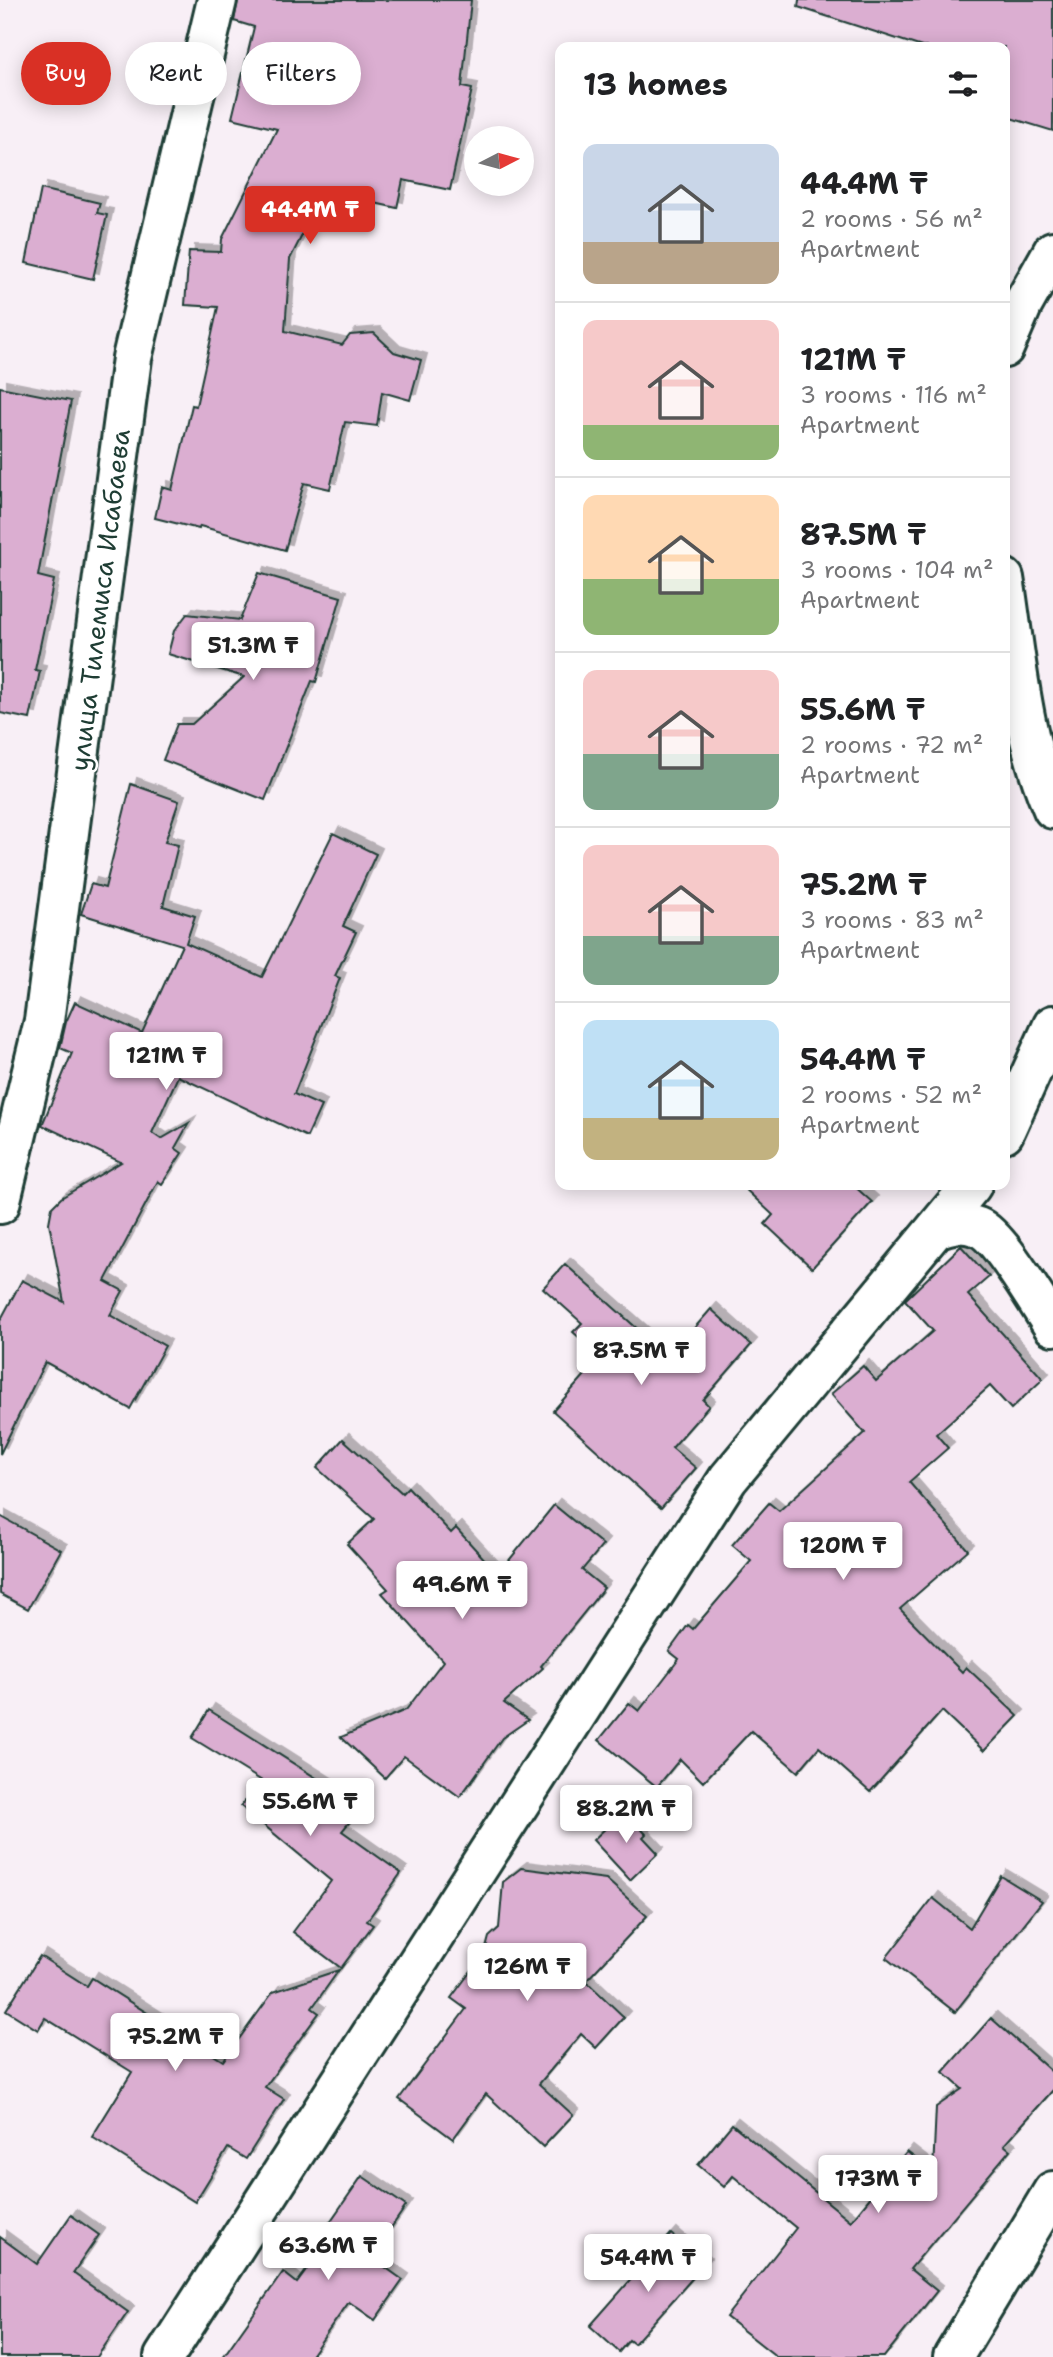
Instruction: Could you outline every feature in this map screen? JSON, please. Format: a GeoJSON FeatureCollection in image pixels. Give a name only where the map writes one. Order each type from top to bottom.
{"type":"FeatureCollection","features":[{"type":"Feature","properties":{"kind":"street","name":"улица Тилемиса Исабаева"},"geometry":{"type":"LineString","coordinates":[[0,1204],[44,1021],[132,358],[217,0]]}},
{"type":"Feature","properties":{"kind":"street"},"geometry":{"type":"LineString","coordinates":[[1010,333],[1021,306],[1053,251]]}},
{"type":"Feature","properties":{"kind":"street"},"geometry":{"type":"LineString","coordinates":[[1010,616],[1026,716],[1043,786],[1053,809]]}},
{"type":"Feature","properties":{"kind":"street"},"geometry":{"type":"LineString","coordinates":[[1010,1120],[1053,1025]]}},
{"type":"Feature","properties":{"kind":"street"},"geometry":{"type":"LineString","coordinates":[[164,2357],[728,1479],[966,1190]]}},
{"type":"Feature","properties":{"kind":"street"},"geometry":{"type":"LineString","coordinates":[[936,1229],[955,1222],[981,1227],[1012,1262],[1053,1326]]}},
{"type":"Feature","properties":{"kind":"street"},"geometry":{"type":"LineString","coordinates":[[953,2357],[1053,2191]]}},
{"type":"Feature","properties":{"kind":"building"},"geometry":{"type":"Polygon","coordinates":[[[238,0],[471,0],[462,87],[472,89],[450,190],[403,180],[397,208],[324,192],[290,259],[285,331],[342,345],[350,335],[374,333],[394,352],[421,360],[410,400],[382,392],[377,426],[345,422],[330,489],[304,483],[285,550],[200,526],[199,529],[155,518],[162,487],[172,490],[192,405],[196,406],[218,307],[185,305],[189,251],[221,252],[222,239],[277,129],[232,118],[241,81],[241,105],[361,105],[361,42],[250,42],[254,27],[234,21],[238,0]]]}},
{"type":"Feature","properties":{"kind":"building"},"geometry":{"type":"Polygon","coordinates":[[[799,0],[1053,0],[1053,131],[1010,118],[1010,42],[906,42],[798,7],[799,0]]]}},
{"type":"Feature","properties":{"kind":"building"},"geometry":{"type":"Polygon","coordinates":[[[41,189],[100,203],[97,213],[107,215],[93,279],[26,263],[41,189]]]}},
{"type":"Feature","properties":{"kind":"building"},"geometry":{"type":"Polygon","coordinates":[[[0,387],[71,401],[38,576],[54,580],[35,670],[40,671],[30,719],[0,713],[0,387]]]}},
{"type":"Feature","properties":{"kind":"building"},"geometry":{"type":"Polygon","coordinates":[[[259,573],[341,597],[316,682],[312,681],[265,800],[163,760],[177,724],[192,724],[244,677],[168,654],[174,631],[187,614],[240,620],[259,573]]]}},
{"type":"Feature","properties":{"kind":"building"},"geometry":{"type":"Polygon","coordinates":[[[131,784],[179,801],[165,842],[178,845],[163,906],[195,916],[186,943],[262,977],[333,833],[376,854],[343,926],[356,932],[335,976],[340,978],[294,1094],[321,1106],[307,1137],[178,1076],[152,1133],[161,1139],[189,1123],[175,1148],[182,1153],[162,1184],[158,1181],[105,1281],[123,1291],[110,1315],[165,1346],[130,1409],[45,1362],[0,1454],[0,1321],[22,1280],[64,1302],[49,1223],[52,1207],[61,1198],[121,1162],[42,1125],[72,1053],[60,1048],[66,1022],[75,1002],[142,1033],[182,945],[81,914],[91,884],[105,888],[131,784]]]}},
{"type":"Feature","properties":{"kind":"building"},"geometry":{"type":"Polygon","coordinates":[[[746,1190],[859,1190],[872,1202],[812,1268],[765,1224],[773,1215],[746,1190]]]}},
{"type":"Feature","properties":{"kind":"building"},"geometry":{"type":"Polygon","coordinates":[[[961,1246],[989,1277],[968,1295],[1043,1379],[1011,1409],[990,1386],[936,1434],[948,1448],[909,1482],[968,1550],[900,1609],[962,1672],[966,1667],[1018,1716],[984,1751],[942,1711],[870,1792],[819,1747],[798,1772],[751,1731],[703,1782],[680,1759],[657,1787],[599,1740],[629,1703],[639,1711],[679,1659],[669,1651],[688,1625],[693,1629],[751,1561],[732,1545],[769,1503],[779,1511],[865,1433],[831,1394],[863,1366],[876,1381],[933,1331],[905,1300],[961,1246]]]}},
{"type":"Feature","properties":{"kind":"building"},"geometry":{"type":"Polygon","coordinates":[[[565,1264],[669,1357],[711,1309],[751,1345],[703,1400],[709,1406],[672,1448],[696,1468],[661,1508],[553,1411],[601,1357],[573,1332],[582,1323],[543,1288],[565,1264]]]}},
{"type":"Feature","properties":{"kind":"building"},"geometry":{"type":"Polygon","coordinates":[[[343,1439],[402,1493],[408,1487],[451,1533],[456,1528],[498,1574],[554,1505],[603,1545],[582,1570],[604,1588],[541,1666],[543,1668],[504,1703],[528,1720],[502,1738],[460,1797],[404,1756],[385,1778],[341,1737],[406,1710],[443,1661],[382,1593],[388,1589],[347,1544],[374,1519],[317,1468],[343,1439]]]}},
{"type":"Feature","properties":{"kind":"building"},"geometry":{"type":"Polygon","coordinates":[[[0,1516],[61,1550],[28,1609],[0,1594],[0,1516]]]}},
{"type":"Feature","properties":{"kind":"building"},"geometry":{"type":"Polygon","coordinates":[[[209,1710],[362,1807],[342,1831],[401,1873],[367,1921],[373,1925],[341,1968],[293,1932],[331,1881],[241,1806],[262,1781],[192,1738],[209,1710]]]}},
{"type":"Feature","properties":{"kind":"building"},"geometry":{"type":"Polygon","coordinates":[[[624,1811],[646,1834],[643,1837],[658,1853],[630,1880],[593,1840],[624,1811]]]}},
{"type":"Feature","properties":{"kind":"building"},"geometry":{"type":"Polygon","coordinates":[[[521,1868],[606,1879],[647,1916],[586,1981],[624,2017],[596,2048],[581,2034],[539,2084],[573,2115],[543,2147],[486,2094],[453,2139],[399,2099],[466,2009],[451,1998],[485,1952],[489,1937],[499,1928],[503,1882],[521,1868]]]}},
{"type":"Feature","properties":{"kind":"building"},"geometry":{"type":"Polygon","coordinates":[[[1001,1876],[1042,1901],[955,2012],[886,1958],[933,1898],[970,1928],[1001,1876]]]}},
{"type":"Feature","properties":{"kind":"building"},"geometry":{"type":"Polygon","coordinates":[[[40,1956],[87,1986],[92,1978],[223,2061],[273,1992],[339,1970],[312,2008],[319,2013],[265,2087],[284,2099],[246,2159],[228,2148],[195,2202],[92,2137],[132,2072],[45,2018],[38,2030],[6,2010],[40,1956]]]}},
{"type":"Feature","properties":{"kind":"building"},"geometry":{"type":"Polygon","coordinates":[[[991,2018],[1053,2073],[1053,2090],[1004,2145],[1010,2150],[910,2269],[937,2291],[884,2357],[777,2357],[726,2317],[796,2228],[733,2176],[724,2187],[698,2165],[732,2124],[851,2221],[907,2152],[933,2172],[936,2107],[962,2089],[943,2072],[991,2018]]]}},
{"type":"Feature","properties":{"kind":"building"},"geometry":{"type":"Polygon","coordinates":[[[362,2176],[406,2206],[371,2257],[403,2280],[375,2320],[349,2302],[310,2357],[223,2357],[283,2272],[297,2283],[338,2227],[330,2222],[362,2176]]]}},
{"type":"Feature","properties":{"kind":"building"},"geometry":{"type":"Polygon","coordinates":[[[71,2215],[99,2235],[73,2273],[128,2312],[97,2357],[0,2357],[0,2237],[37,2264],[71,2215]]]}},
{"type":"Feature","properties":{"kind":"building"},"geometry":{"type":"Polygon","coordinates":[[[671,2234],[705,2264],[634,2344],[629,2340],[619,2352],[590,2326],[671,2234]]]}}]}
